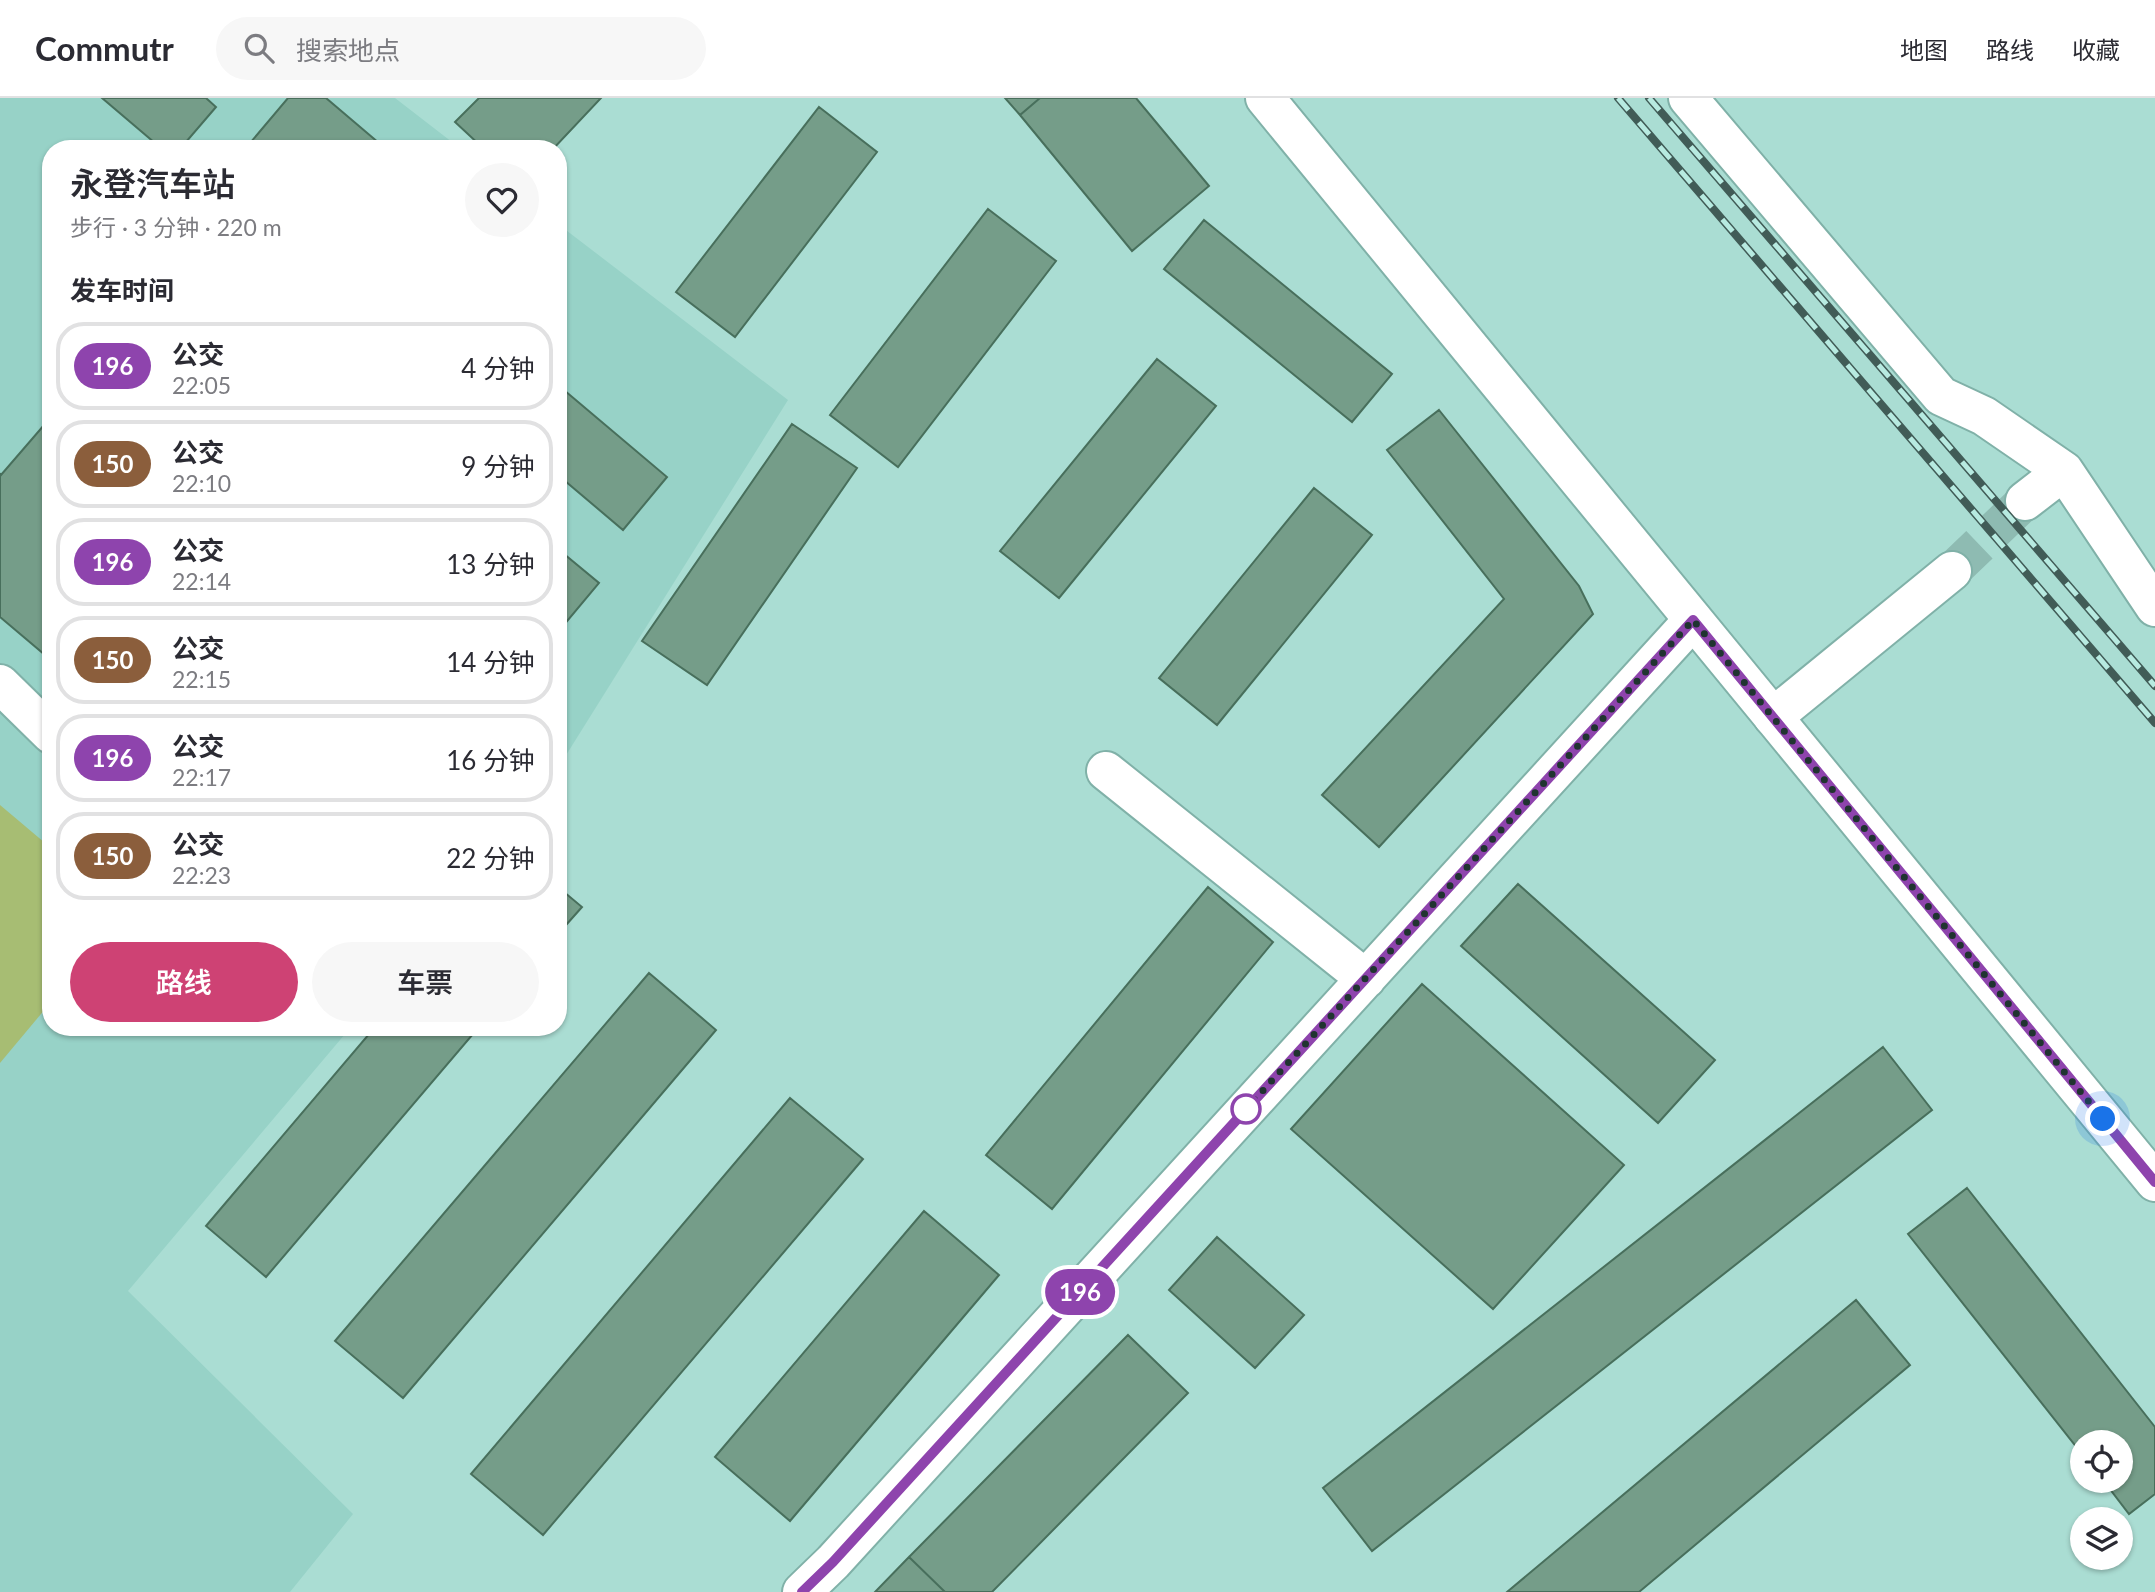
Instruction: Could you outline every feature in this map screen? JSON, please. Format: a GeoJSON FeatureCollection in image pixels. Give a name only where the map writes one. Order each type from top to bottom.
{"type":"FeatureCollection","features":[{"type":"Feature","properties":{"kind":"street"},"geometry":{"type":"LineString","coordinates":[[1265,98],[2155,1182]]}},
{"type":"Feature","properties":{"kind":"street"},"geometry":{"type":"LineString","coordinates":[[1688,98],[1941,396],[1984,416],[2064,471],[2155,607]]}},
{"type":"Feature","properties":{"kind":"street"},"geometry":{"type":"LineString","coordinates":[[2025,501],[2064,471]]}},
{"type":"Feature","properties":{"kind":"street"},"geometry":{"type":"LineString","coordinates":[[1773,717],[1952,571]]}},
{"type":"Feature","properties":{"kind":"street"},"geometry":{"type":"LineString","coordinates":[[802,1592],[833,1562],[1693,620]]}},
{"type":"Feature","properties":{"kind":"street"},"geometry":{"type":"LineString","coordinates":[[0,684],[42,725]]}},
{"type":"Feature","properties":{"kind":"street"},"geometry":{"type":"LineString","coordinates":[[1106,771],[1366,979]]}},
{"type":"Feature","properties":{"kind":"shaded area"},"geometry":{"type":"Polygon","coordinates":[[[0,98],[395,98],[449,140],[42,140],[42,1036],[343,1036],[128,1291],[353,1514],[290,1592],[0,1592],[0,98]]]}},
{"type":"Feature","properties":{"kind":"shaded area"},"geometry":{"type":"Polygon","coordinates":[[[567,231],[788,400],[567,754],[567,231]]]}},
{"type":"Feature","properties":{"kind":"green space"},"geometry":{"type":"Polygon","coordinates":[[[0,805],[42,840],[42,1013],[0,1063],[0,805]]]}},
{"type":"Feature","properties":{"kind":"building"},"geometry":{"type":"Polygon","coordinates":[[[102,98],[206,98],[216,107],[188,140],[151,140],[102,98]]]}},
{"type":"Feature","properties":{"kind":"building"},"geometry":{"type":"Polygon","coordinates":[[[288,98],[326,98],[375,140],[253,140],[288,98]]]}},
{"type":"Feature","properties":{"kind":"building"},"geometry":{"type":"Polygon","coordinates":[[[479,98],[601,98],[561,140],[474,140],[455,122],[479,98]]]}},
{"type":"Feature","properties":{"kind":"building"},"geometry":{"type":"Polygon","coordinates":[[[1005,98],[1040,98],[1020,115],[1005,98]]]}},
{"type":"Feature","properties":{"kind":"building"},"geometry":{"type":"Polygon","coordinates":[[[1040,98],[1136,98],[1209,186],[1132,251],[1020,115],[1040,98]]]}},
{"type":"Feature","properties":{"kind":"building"},"geometry":{"type":"Polygon","coordinates":[[[819,107],[877,152],[735,337],[676,292],[819,107]]]}},
{"type":"Feature","properties":{"kind":"building"},"geometry":{"type":"Polygon","coordinates":[[[988,209],[1056,261],[898,467],[830,415],[988,209]]]}},
{"type":"Feature","properties":{"kind":"building"},"geometry":{"type":"Polygon","coordinates":[[[1204,220],[1392,374],[1352,422],[1164,269],[1204,220]]]}},
{"type":"Feature","properties":{"kind":"building"},"geometry":{"type":"Polygon","coordinates":[[[1157,359],[1216,406],[1059,598],[1000,551],[1157,359]]]}},
{"type":"Feature","properties":{"kind":"building"},"geometry":{"type":"Polygon","coordinates":[[[567,393],[667,477],[623,530],[567,483],[567,393]]]}},
{"type":"Feature","properties":{"kind":"building"},"geometry":{"type":"Polygon","coordinates":[[[1439,410],[1579,586],[1593,614],[1379,847],[1322,795],[1504,599],[1387,450],[1439,410]]]}},
{"type":"Feature","properties":{"kind":"building"},"geometry":{"type":"Polygon","coordinates":[[[792,424],[857,468],[707,685],[642,641],[792,424]]]}},
{"type":"Feature","properties":{"kind":"building"},"geometry":{"type":"Polygon","coordinates":[[[42,427],[42,652],[0,617],[1,475],[42,427]]]}},
{"type":"Feature","properties":{"kind":"building"},"geometry":{"type":"Polygon","coordinates":[[[1314,488],[1372,535],[1217,725],[1159,678],[1314,488]]]}},
{"type":"Feature","properties":{"kind":"building"},"geometry":{"type":"Polygon","coordinates":[[[567,556],[599,583],[567,621],[567,556]]]}},
{"type":"Feature","properties":{"kind":"building"},"geometry":{"type":"Polygon","coordinates":[[[1518,884],[1715,1060],[1658,1123],[1461,946],[1518,884]]]}},
{"type":"Feature","properties":{"kind":"building"},"geometry":{"type":"Polygon","coordinates":[[[1208,887],[1273,942],[1052,1209],[986,1155],[1208,887]]]}},
{"type":"Feature","properties":{"kind":"building"},"geometry":{"type":"Polygon","coordinates":[[[567,894],[582,907],[567,924],[567,894]]]}},
{"type":"Feature","properties":{"kind":"building"},"geometry":{"type":"Polygon","coordinates":[[[649,973],[716,1030],[403,1398],[335,1341],[649,973]]]}},
{"type":"Feature","properties":{"kind":"building"},"geometry":{"type":"Polygon","coordinates":[[[1422,984],[1624,1165],[1493,1309],[1291,1129],[1422,984]]]}},
{"type":"Feature","properties":{"kind":"building"},"geometry":{"type":"Polygon","coordinates":[[[367,1036],[471,1036],[266,1277],[206,1226],[367,1036]]]}},
{"type":"Feature","properties":{"kind":"building"},"geometry":{"type":"Polygon","coordinates":[[[1883,1047],[1932,1110],[1372,1551],[1323,1488],[1883,1047]]]}},
{"type":"Feature","properties":{"kind":"building"},"geometry":{"type":"Polygon","coordinates":[[[790,1098],[863,1159],[543,1535],[471,1474],[790,1098]]]}},
{"type":"Feature","properties":{"kind":"building"},"geometry":{"type":"Polygon","coordinates":[[[1967,1188],[2155,1427],[2155,1494],[2133,1511],[2133,1507],[2124,1507],[2113,1493],[2133,1493],[2133,1430],[2070,1430],[2070,1439],[1908,1234],[1967,1188]]]}},
{"type":"Feature","properties":{"kind":"building"},"geometry":{"type":"Polygon","coordinates":[[[924,1211],[999,1275],[790,1521],[715,1457],[924,1211]]]}},
{"type":"Feature","properties":{"kind":"building"},"geometry":{"type":"Polygon","coordinates":[[[1217,1237],[1304,1315],[1255,1368],[1169,1290],[1217,1237]]]}},
{"type":"Feature","properties":{"kind":"building"},"geometry":{"type":"Polygon","coordinates":[[[1856,1300],[1910,1365],[1639,1592],[1507,1592],[1856,1300]]]}},
{"type":"Feature","properties":{"kind":"building"},"geometry":{"type":"Polygon","coordinates":[[[1128,1335],[1188,1393],[992,1592],[945,1592],[909,1557],[1128,1335]]]}},
{"type":"Feature","properties":{"kind":"building"},"geometry":{"type":"Polygon","coordinates":[[[909,1557],[945,1592],[875,1592],[909,1557]]]}},
{"type":"Feature","properties":{"kind":"tunnel"},"geometry":{"type":"LineString","coordinates":[[1952,571],[2025,501]]}},
{"type":"Feature","properties":{"kind":"railway"},"geometry":{"type":"LineString","coordinates":[[1618,98],[2155,723]]}},
{"type":"Feature","properties":{"kind":"railway"},"geometry":{"type":"LineString","coordinates":[[1649,98],[2155,686]]}},
{"type":"Feature","properties":{"kind":"bus line","name":"196"},"geometry":{"type":"LineString","coordinates":[[802,1592],[833,1562],[1693,620],[2155,1182]]}},
{"type":"Feature","properties":{"kind":"route"},"geometry":{"type":"LineString","coordinates":[[1246,1109],[1693,620],[2103,1119]]}}]}
